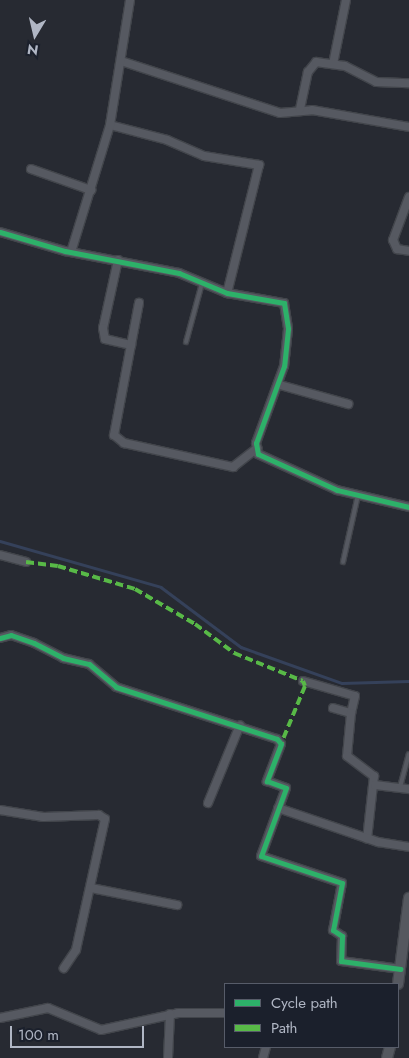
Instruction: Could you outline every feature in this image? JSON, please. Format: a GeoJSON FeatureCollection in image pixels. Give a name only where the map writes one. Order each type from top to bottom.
{"type":"FeatureCollection","features":[{"type":"Feature","properties":{"kind":"street"},"geometry":{"type":"LineString","coordinates":[[72,252],[110,125],[130,0]]}},
{"type":"Feature","properties":{"kind":"street"},"geometry":{"type":"LineString","coordinates":[[333,64],[346,0]]}},
{"type":"Feature","properties":{"kind":"street"},"geometry":{"type":"LineString","coordinates":[[121,61],[275,112],[300,109],[409,127]]}},
{"type":"Feature","properties":{"kind":"street"},"geometry":{"type":"LineString","coordinates":[[300,109],[312,66],[333,64],[376,82],[409,83]]}},
{"type":"Feature","properties":{"kind":"street"},"geometry":{"type":"LineString","coordinates":[[110,125],[167,140],[204,156],[259,165],[227,293]]}},
{"type":"Feature","properties":{"kind":"street"},"geometry":{"type":"LineString","coordinates":[[31,169],[91,190]]}},
{"type":"Feature","properties":{"kind":"street"},"geometry":{"type":"LineString","coordinates":[[409,197],[393,245],[409,251]]}},
{"type":"Feature","properties":{"kind":"street"},"geometry":{"type":"LineString","coordinates":[[0,232],[72,252],[179,273],[227,293],[284,303],[288,329],[280,385],[257,448],[233,467],[124,443],[114,435],[139,303]]}},
{"type":"Feature","properties":{"kind":"street"},"geometry":{"type":"LineString","coordinates":[[118,260],[103,335],[111,342],[131,345]]}},
{"type":"Feature","properties":{"kind":"street"},"geometry":{"type":"LineString","coordinates":[[280,385],[348,404]]}},
{"type":"Feature","properties":{"kind":"street"},"geometry":{"type":"LineString","coordinates":[[257,448],[267,458],[358,495],[409,507]]}},
{"type":"Feature","properties":{"kind":"street"},"geometry":{"type":"LineString","coordinates":[[0,555],[26,562]]}},
{"type":"Feature","properties":{"kind":"street"},"geometry":{"type":"LineString","coordinates":[[0,638],[6,635],[34,643],[63,658],[90,664],[116,687],[240,724],[281,744],[268,781],[286,788],[262,856],[342,883],[333,930],[342,936],[341,961],[400,969]]}},
{"type":"Feature","properties":{"kind":"street"},"geometry":{"type":"LineString","coordinates":[[304,681],[355,696],[351,713],[347,756],[374,776],[375,785],[367,839]]}},
{"type":"Feature","properties":{"kind":"street"},"geometry":{"type":"LineString","coordinates":[[333,708],[351,713]]}},
{"type":"Feature","properties":{"kind":"street"},"geometry":{"type":"LineString","coordinates":[[208,803],[240,724]]}},
{"type":"Feature","properties":{"kind":"street"},"geometry":{"type":"LineString","coordinates":[[375,785],[409,789]]}},
{"type":"Feature","properties":{"kind":"street"},"geometry":{"type":"LineString","coordinates":[[278,808],[367,839],[409,847]]}},
{"type":"Feature","properties":{"kind":"street"},"geometry":{"type":"LineString","coordinates":[[0,810],[43,817],[103,816],[106,825],[76,950],[64,968]]}},
{"type":"Feature","properties":{"kind":"street"},"geometry":{"type":"LineString","coordinates":[[91,888],[177,905]]}},
{"type":"Feature","properties":{"kind":"street"},"geometry":{"type":"LineString","coordinates":[[398,983],[409,898]]}},
{"type":"Feature","properties":{"kind":"street"},"geometry":{"type":"LineString","coordinates":[[0,1018],[48,1008],[101,1030],[170,1014],[224,1013]]}},
{"type":"Feature","properties":{"kind":"street"},"geometry":{"type":"LineString","coordinates":[[168,1058],[170,1014]]}},
{"type":"Feature","properties":{"kind":"lane"},"geometry":{"type":"LineString","coordinates":[[186,342],[202,283]]}},
{"type":"Feature","properties":{"kind":"lane"},"geometry":{"type":"LineString","coordinates":[[344,562],[358,495]]}},
{"type":"Feature","properties":{"kind":"lane"},"geometry":{"type":"LineString","coordinates":[[400,787],[409,754]]}},
{"type":"Feature","properties":{"kind":"waterway"},"geometry":{"type":"LineString","coordinates":[[0,541],[161,587],[241,647],[342,683],[409,681]]}},
{"type":"Feature","properties":{"kind":"marked path"},"geometry":{"type":"LineString","coordinates":[[26,562],[58,566],[135,589],[195,624],[234,653],[303,681],[305,686],[281,744]]}},
{"type":"Feature","properties":{"kind":"cycle path"},"geometry":{"type":"LineString","coordinates":[[0,232],[65,251],[179,273],[227,293],[284,303],[288,329],[284,366],[256,443],[258,454],[337,490],[409,507]]}},
{"type":"Feature","properties":{"kind":"cycle path"},"geometry":{"type":"LineString","coordinates":[[0,638],[11,635],[34,643],[63,658],[89,664],[116,687],[277,739],[281,744],[267,781],[286,788],[261,856],[342,883],[333,930],[342,936],[341,961],[400,969]]}}]}
